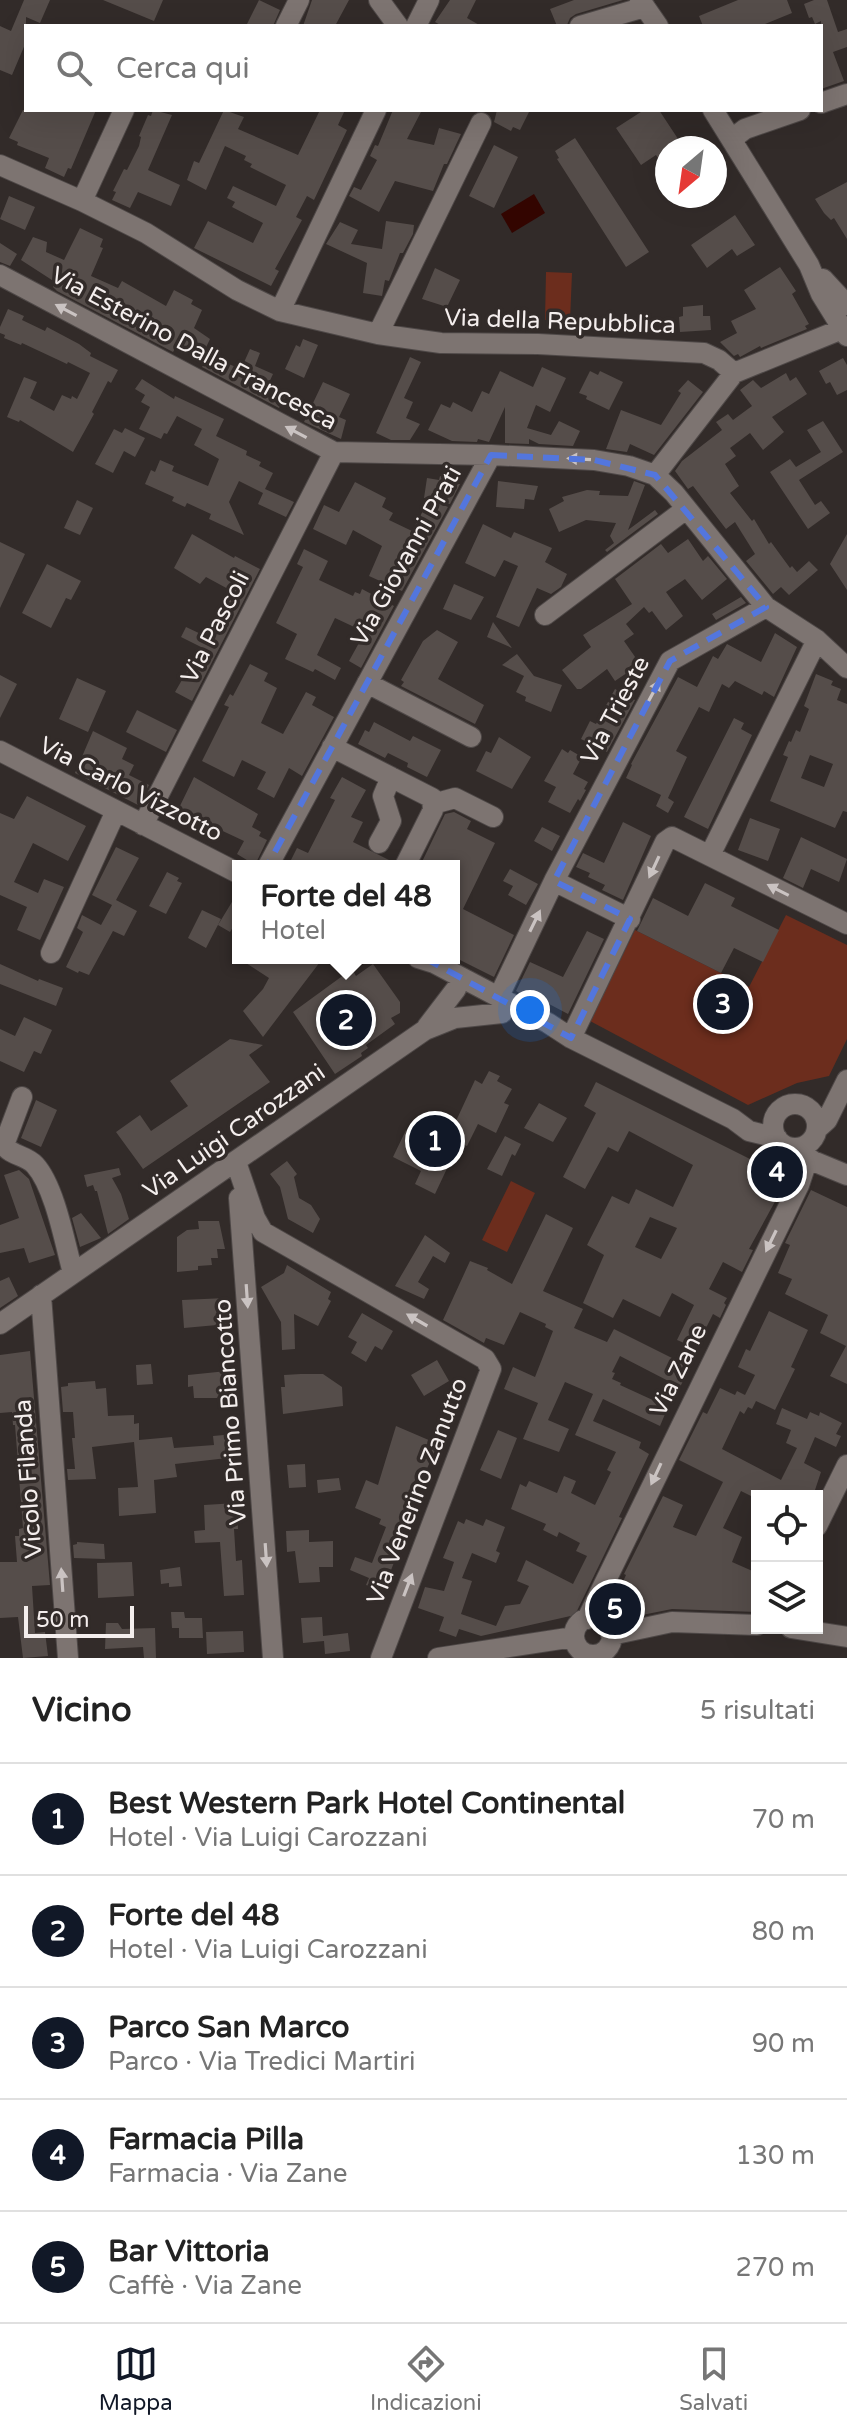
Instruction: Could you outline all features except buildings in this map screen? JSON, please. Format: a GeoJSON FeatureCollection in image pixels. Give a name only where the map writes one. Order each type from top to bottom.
{"type":"FeatureCollection","features":[{"type":"Feature","properties":{"kind":"street"},"geometry":{"type":"LineString","coordinates":[[287,24],[299,0]]}},
{"type":"Feature","properties":{"kind":"street"},"geometry":{"type":"LineString","coordinates":[[379,0],[397,24]]}},
{"type":"Feature","properties":{"kind":"street"},"geometry":{"type":"LineString","coordinates":[[417,24],[429,0]]}},
{"type":"Feature","properties":{"kind":"street"},"geometry":{"type":"LineString","coordinates":[[586,24],[643,4],[657,24]]}},
{"type":"Feature","properties":{"kind":"street"},"geometry":{"type":"LineString","coordinates":[[823,102],[847,94]]}},
{"type":"Feature","properties":{"kind":"street"},"geometry":{"type":"LineString","coordinates":[[82,201],[123,112]]}},
{"type":"Feature","properties":{"kind":"street"},"geometry":{"type":"LineString","coordinates":[[280,311],[375,112]]}},
{"type":"Feature","properties":{"kind":"street"},"geometry":{"type":"LineString","coordinates":[[714,112],[809,265],[821,294],[845,331],[734,373],[655,475],[674,493],[766,607],[817,640],[847,668]]}},
{"type":"Feature","properties":{"kind":"street"},"geometry":{"type":"LineString","coordinates":[[732,139],[745,129],[794,112]]}},
{"type":"Feature","properties":{"kind":"street"},"geometry":{"type":"LineString","coordinates":[[378,334],[481,123]]}},
{"type":"Feature","properties":{"kind":"street","name":"Via della Repubblica"},"geometry":{"type":"LineString","coordinates":[[0,165],[146,233],[237,290],[280,311],[378,334],[441,343],[538,344],[704,353],[719,360],[734,373]]}},
{"type":"Feature","properties":{"kind":"street"},"geometry":{"type":"LineString","coordinates":[[809,265],[847,305]]}},
{"type":"Feature","properties":{"kind":"street","name":"Via Esterino Dalla Francesca"},"geometry":{"type":"LineString","coordinates":[[0,275],[334,452],[594,460],[629,466],[655,475]]}},
{"type":"Feature","properties":{"kind":"street","name":"Via Pascoli"},"geometry":{"type":"LineString","coordinates":[[143,825],[334,452]]}},
{"type":"Feature","properties":{"kind":"street","name":"Via Giovanni Prati"},"geometry":{"type":"LineString","coordinates":[[271,860],[491,455]]}},
{"type":"Feature","properties":{"kind":"street"},"geometry":{"type":"LineString","coordinates":[[545,615],[686,509]]}},
{"type":"Feature","properties":{"kind":"street","name":"Via Trieste"},"geometry":{"type":"LineString","coordinates":[[501,992],[554,881],[670,661],[766,607]]}},
{"type":"Feature","properties":{"kind":"street"},"geometry":{"type":"LineString","coordinates":[[710,855],[817,640]]}},
{"type":"Feature","properties":{"kind":"street","name":"Via Giovanni Prati"},"geometry":{"type":"LineString","coordinates":[[367,683],[471,737]]}},
{"type":"Feature","properties":{"kind":"street"},"geometry":{"type":"LineString","coordinates":[[332,747],[432,798],[433,810],[408,860]]}},
{"type":"Feature","properties":{"kind":"street","name":"Via Carlo Vizzotto"},"geometry":{"type":"LineString","coordinates":[[0,751],[232,870]]}},
{"type":"Feature","properties":{"kind":"street"},"geometry":{"type":"LineString","coordinates":[[379,843],[391,821],[383,796],[391,777]]}},
{"type":"Feature","properties":{"kind":"street"},"geometry":{"type":"LineString","coordinates":[[433,804],[455,798],[493,817]]}},
{"type":"Feature","properties":{"kind":"street"},"geometry":{"type":"LineString","coordinates":[[51,953],[116,811]]}},
{"type":"Feature","properties":{"kind":"street"},"geometry":{"type":"LineString","coordinates":[[571,1038],[665,842],[672,837],[847,924]]}},
{"type":"Feature","properties":{"kind":"street"},"geometry":{"type":"LineString","coordinates":[[554,881],[630,919]]}},
{"type":"Feature","properties":{"kind":"street"},"geometry":{"type":"LineString","coordinates":[[420,964],[524,1015],[536,1016],[571,1038],[733,1119],[749,1131],[787,1145],[813,1161],[842,1173]]}},
{"type":"Feature","properties":{"kind":"street"},"geometry":{"type":"LineString","coordinates":[[435,964],[502,1013],[544,1032],[571,1038]]}},
{"type":"Feature","properties":{"kind":"street","name":"Via Luigi Carozzani"},"geometry":{"type":"LineString","coordinates":[[455,1018],[468,989]]}},
{"type":"Feature","properties":{"kind":"street","name":"Via Luigi Carozzani"},"geometry":{"type":"LineString","coordinates":[[0,1323],[425,1030],[468,989]]}},
{"type":"Feature","properties":{"kind":"street","name":"Via Luigi Carozzani"},"geometry":{"type":"LineString","coordinates":[[425,1030],[455,1018],[502,1013]]}},
{"type":"Feature","properties":{"kind":"street"},"geometry":{"type":"LineString","coordinates":[[733,1119],[754,1121],[788,1106],[804,1106],[847,1080]]}},
{"type":"Feature","properties":{"kind":"street"},"geometry":{"type":"LineString","coordinates":[[787,1145],[807,1145],[827,1120],[847,1080]]}},
{"type":"Feature","properties":{"kind":"street"},"geometry":{"type":"LineString","coordinates":[[22,1097],[4,1145],[8,1151],[34,1164],[52,1197],[73,1273]]}},
{"type":"Feature","properties":{"kind":"street"},"geometry":{"type":"LineString","coordinates":[[804,1106],[815,1117],[822,1153],[842,1173]]}},
{"type":"Feature","properties":{"kind":"street"},"geometry":{"type":"LineString","coordinates":[[779,1112],[773,1127],[787,1145]]}},
{"type":"Feature","properties":{"kind":"street","name":"Via Zane"},"geometry":{"type":"LineString","coordinates":[[587,1619],[799,1185],[805,1167],[787,1145]]}},
{"type":"Feature","properties":{"kind":"street"},"geometry":{"type":"LineString","coordinates":[[236,1162],[255,1218],[263,1232],[244,1246]]}},
{"type":"Feature","properties":{"kind":"street","name":"Via Primo Biancotto"},"geometry":{"type":"LineString","coordinates":[[236,1162],[273,1658]]}},
{"type":"Feature","properties":{"kind":"street","name":"Via Venerino Zanutto"},"geometry":{"type":"LineString","coordinates":[[263,1232],[485,1359],[491,1369],[381,1658]]}},
{"type":"Feature","properties":{"kind":"street","name":"Vicolo Filanda"},"geometry":{"type":"LineString","coordinates":[[41,1295],[68,1658]]}},
{"type":"Feature","properties":{"kind":"street"},"geometry":{"type":"LineString","coordinates":[[823,1514],[847,1465]]}},
{"type":"Feature","properties":{"kind":"street"},"geometry":{"type":"LineString","coordinates":[[587,1619],[603,1621],[611,1635],[605,1651],[592,1656],[581,1651],[574,1637],[578,1625],[587,1619]]}},
{"type":"Feature","properties":{"kind":"street"},"geometry":{"type":"LineString","coordinates":[[611,1635],[672,1622],[751,1625]]}},
{"type":"Feature","properties":{"kind":"street"},"geometry":{"type":"LineString","coordinates":[[823,1633],[847,1637]]}},
{"type":"Feature","properties":{"kind":"street"},"geometry":{"type":"LineString","coordinates":[[438,1658],[574,1637]]}},
{"type":"Feature","properties":{"kind":"highlighted area"},"geometry":{"type":"Polygon","coordinates":[[[491,455],[594,460],[655,475],[766,607],[670,661],[554,881],[630,919],[571,1038],[434,963],[258,883],[491,455]]]}},
{"type":"Feature","properties":{"kind":"shaded area"},"geometry":{"type":"Polygon","coordinates":[[[534,194],[545,213],[512,233],[501,214],[534,194]]]}},
{"type":"Feature","properties":{"kind":"shaded area"},"geometry":{"type":"Polygon","coordinates":[[[546,272],[572,273],[570,321],[545,320],[546,272]]]}},
{"type":"Feature","properties":{"kind":"shaded area"},"geometry":{"type":"Polygon","coordinates":[[[786,915],[847,945],[847,1039],[829,1076],[797,1083],[748,1105],[590,1021],[635,930],[749,987],[786,915]]]}},
{"type":"Feature","properties":{"kind":"shaded area"},"geometry":{"type":"Polygon","coordinates":[[[511,1181],[535,1193],[507,1252],[482,1240],[511,1181]]]}},
{"type":"Feature","properties":{"kind":"place","name":"Parco San Marco"},"geometry":{"type":"Point","coordinates":[723,1004]}},
{"type":"Feature","properties":{"kind":"place","name":"Forte del 48"},"geometry":{"type":"Point","coordinates":[346,1020]}},
{"type":"Feature","properties":{"kind":"place","name":"Best Western Park Hotel Continental"},"geometry":{"type":"Point","coordinates":[435,1141]}},
{"type":"Feature","properties":{"kind":"place","name":"Farmacia Pilla"},"geometry":{"type":"Point","coordinates":[777,1172]}},
{"type":"Feature","properties":{"kind":"place","name":"Bar Vittoria"},"geometry":{"type":"Point","coordinates":[615,1609]}}]}
